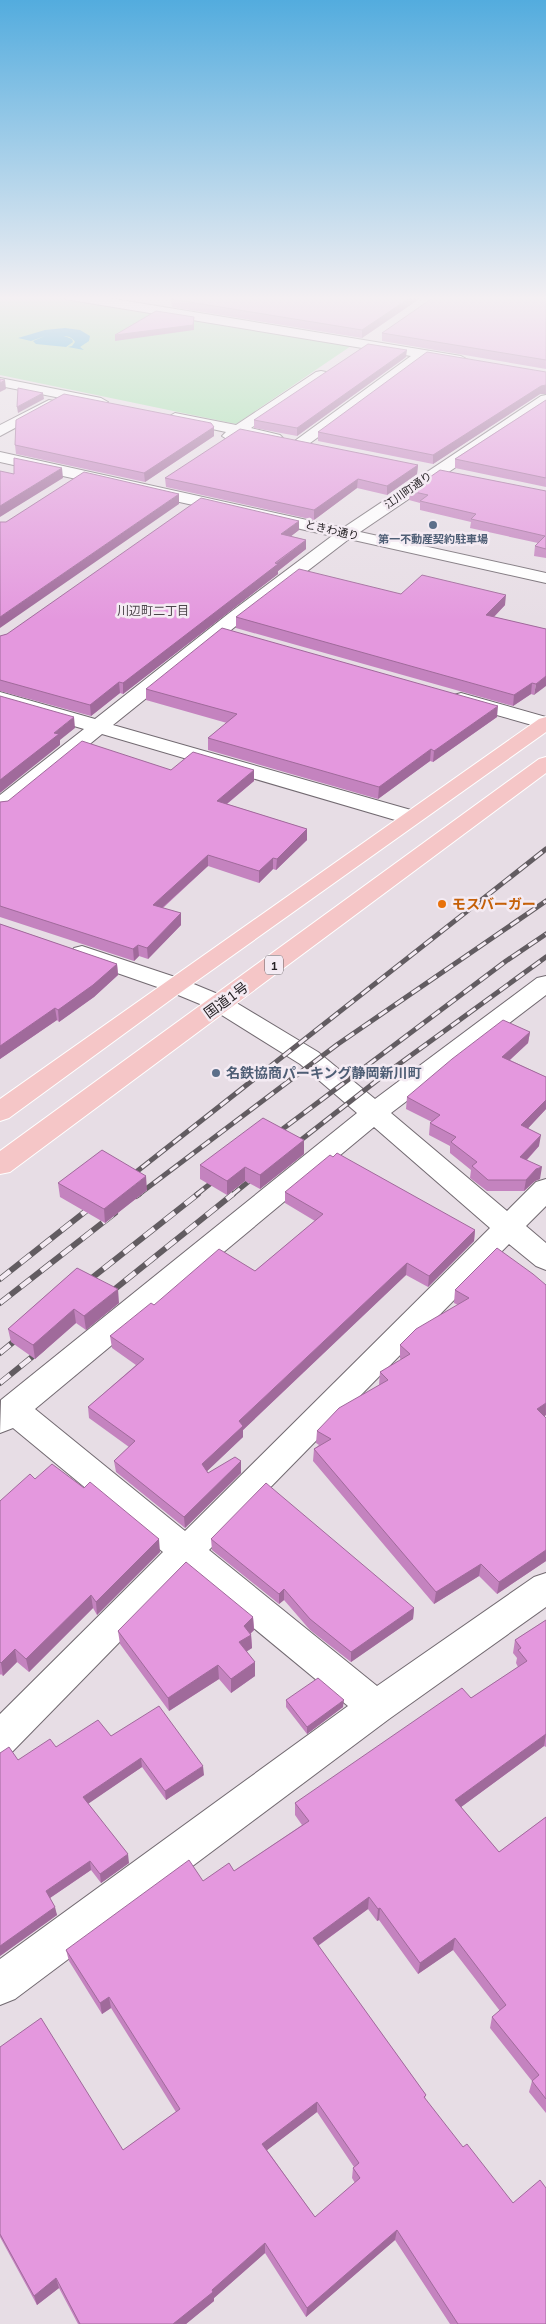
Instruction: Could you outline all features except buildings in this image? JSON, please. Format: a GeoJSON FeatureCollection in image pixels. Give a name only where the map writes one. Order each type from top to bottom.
{"type":"FeatureCollection","features":[{"type":"Feature","properties":{"kind":"highway"},"geometry":{"type":"LineString","coordinates":[[0,1112],[175,985],[546,723]]}},
{"type":"Feature","properties":{"kind":"highway","name":"国道1号"},"geometry":{"type":"LineString","coordinates":[[0,1165],[546,763]]}},
{"type":"Feature","properties":{"kind":"street"},"geometry":{"type":"LineString","coordinates":[[0,431],[50,403]]}},
{"type":"Feature","properties":{"kind":"street"},"geometry":{"type":"LineString","coordinates":[[215,446],[279,403]]}},
{"type":"Feature","properties":{"kind":"street"},"geometry":{"type":"LineString","coordinates":[[301,443],[355,403]]}},
{"type":"Feature","properties":{"kind":"street","name":"江川町通り"},"geometry":{"type":"LineString","coordinates":[[0,806],[219,631],[347,534],[436,471],[539,403]]}},
{"type":"Feature","properties":{"kind":"street"},"geometry":{"type":"LineString","coordinates":[[162,414],[321,447]]}},
{"type":"Feature","properties":{"kind":"street","name":"ときわ通り"},"geometry":{"type":"LineString","coordinates":[[0,457],[546,578]]}},
{"type":"Feature","properties":{"kind":"street"},"geometry":{"type":"LineString","coordinates":[[416,467],[454,475]]}},
{"type":"Feature","properties":{"kind":"street"},"geometry":{"type":"LineString","coordinates":[[63,487],[82,475]]}},
{"type":"Feature","properties":{"kind":"street"},"geometry":{"type":"LineString","coordinates":[[149,490],[166,479]]}},
{"type":"Feature","properties":{"kind":"street"},"geometry":{"type":"LineString","coordinates":[[181,513],[199,500]]}},
{"type":"Feature","properties":{"kind":"street"},"geometry":{"type":"LineString","coordinates":[[219,631],[238,636]]}},
{"type":"Feature","properties":{"kind":"street"},"geometry":{"type":"LineString","coordinates":[[444,694],[546,723]]}},
{"type":"Feature","properties":{"kind":"street"},"geometry":{"type":"LineString","coordinates":[[0,698],[410,818]]}},
{"type":"Feature","properties":{"kind":"street"},"geometry":{"type":"LineString","coordinates":[[62,947],[175,985],[221,1004],[309,1058],[546,1259]]}},
{"type":"Feature","properties":{"kind":"street"},"geometry":{"type":"LineString","coordinates":[[376,1707],[188,1552],[6,1415],[373,1114],[546,983]]}},
{"type":"Feature","properties":{"kind":"street"},"geometry":{"type":"LineString","coordinates":[[0,1739],[188,1552],[546,1189]]}},
{"type":"Feature","properties":{"kind":"street"},"geometry":{"type":"LineString","coordinates":[[0,1984],[376,1707],[546,1588]]}},
{"type":"Feature","properties":{"kind":"green space"},"geometry":{"type":"Polygon","coordinates":[[[137,403],[266,403],[236,424],[137,403]]]}},
{"type":"Feature","properties":{"kind":"railway"},"geometry":{"type":"LineString","coordinates":[[126,1180],[546,849]]}},
{"type":"Feature","properties":{"kind":"railway"},"geometry":{"type":"LineString","coordinates":[[138,1195],[338,1044],[546,901]]}},
{"type":"Feature","properties":{"kind":"railway"},"geometry":{"type":"LineString","coordinates":[[272,1137],[506,961],[546,934]]}},
{"type":"Feature","properties":{"kind":"railway"},"geometry":{"type":"LineString","coordinates":[[292,1147],[384,1075],[546,957]]}},
{"type":"Feature","properties":{"kind":"railway"},"geometry":{"type":"LineString","coordinates":[[232,1195],[259,1173]]}},
{"type":"Feature","properties":{"kind":"railway"},"geometry":{"type":"LineString","coordinates":[[196,1195],[220,1176]]}},
{"type":"Feature","properties":{"kind":"railway"},"geometry":{"type":"LineString","coordinates":[[83,1285],[198,1194]]}},
{"type":"Feature","properties":{"kind":"railway"},"geometry":{"type":"LineString","coordinates":[[105,1297],[233,1194]]}},
{"type":"Feature","properties":{"kind":"railway"},"geometry":{"type":"LineString","coordinates":[[0,1279],[96,1203]]}},
{"type":"Feature","properties":{"kind":"railway"},"geometry":{"type":"LineString","coordinates":[[0,1303],[115,1213]]}},
{"type":"Feature","properties":{"kind":"railway"},"geometry":{"type":"LineString","coordinates":[[0,1353],[23,1334]]}},
{"type":"Feature","properties":{"kind":"railway"},"geometry":{"type":"LineString","coordinates":[[0,1383],[43,1348]]}},
{"type":"Feature","properties":{"kind":"place","name":"第一不動産契約駐車場"},"geometry":{"type":"Point","coordinates":[433,525]}},
{"type":"Feature","properties":{"kind":"place","name":"モスバーガー"},"geometry":{"type":"Point","coordinates":[442,904]}},
{"type":"Feature","properties":{"kind":"place","name":"名鉄協商パーキング静岡新川町"},"geometry":{"type":"Point","coordinates":[216,1073]}},
{"type":"Feature","properties":{"kind":"district","name":"川辺町二丁目"},"geometry":{"type":"Point","coordinates":[153,610]}}]}
